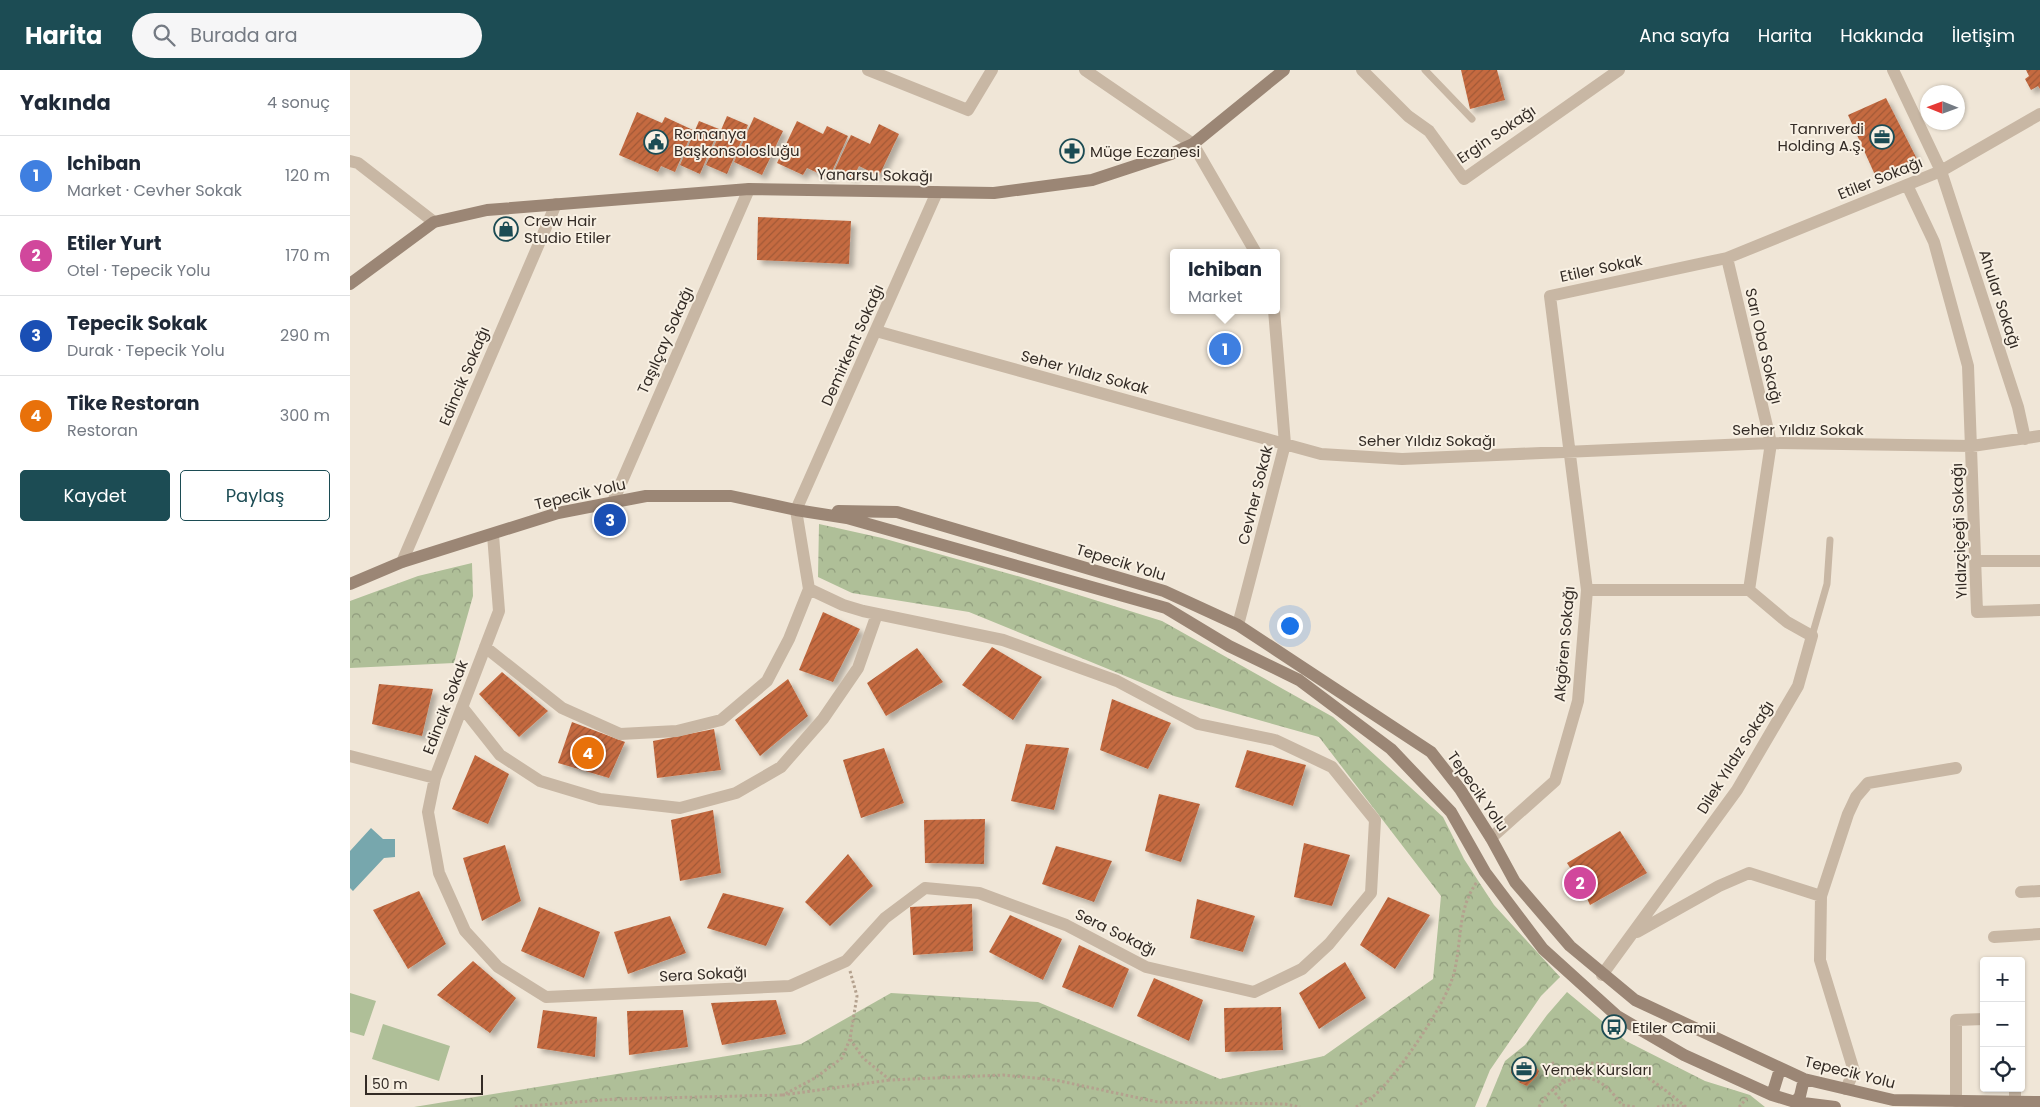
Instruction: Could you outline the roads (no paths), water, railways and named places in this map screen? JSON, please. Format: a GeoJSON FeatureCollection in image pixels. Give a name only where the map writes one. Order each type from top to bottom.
{"type":"FeatureCollection","features":[{"type":"Feature","properties":{"kind":"main road","name":"Yanarsu Sokağı"},"geometry":{"type":"LineString","coordinates":[[434,222],[487,210],[749,189],[994,193],[1092,180],[1171,154],[1193,144],[1284,70]]}},
{"type":"Feature","properties":{"kind":"main road"},"geometry":{"type":"LineString","coordinates":[[352,285],[434,222]]}},
{"type":"Feature","properties":{"kind":"main road","name":"Tepecik Yolu"},"geometry":{"type":"LineString","coordinates":[[350,584],[402,562],[493,535],[558,513],[646,496],[731,496],[796,510],[847,518],[1166,608],[1229,646],[1299,680],[1391,749],[1451,812],[1485,872],[1543,949],[1617,1016],[1684,1055],[1772,1095],[1796,1105],[1835,1107]]}},
{"type":"Feature","properties":{"kind":"main road","name":"Tepecik Yolu"},"geometry":{"type":"LineString","coordinates":[[796,510],[897,512],[1164,591],[1238,625],[1431,752],[1460,789],[1491,838],[1515,882],[1570,946],[1602,975],[1635,1000],[1804,1079],[1893,1100],[2040,1102]]}},
{"type":"Feature","properties":{"kind":"main road"},"geometry":{"type":"LineString","coordinates":[[1229,646],[1238,625]]}},
{"type":"Feature","properties":{"kind":"main road"},"geometry":{"type":"LineString","coordinates":[[1474,852],[1491,838]]}},
{"type":"Feature","properties":{"kind":"main road"},"geometry":{"type":"LineString","coordinates":[[1590,991],[1602,975]]}},
{"type":"Feature","properties":{"kind":"main road"},"geometry":{"type":"LineString","coordinates":[[1772,1095],[1780,1069]]}},
{"type":"Feature","properties":{"kind":"main road"},"geometry":{"type":"LineString","coordinates":[[1796,1105],[1804,1079]]}},
{"type":"Feature","properties":{"kind":"street"},"geometry":{"type":"LineString","coordinates":[[868,70],[968,110],[992,70]]}},
{"type":"Feature","properties":{"kind":"street"},"geometry":{"type":"LineString","coordinates":[[1085,70],[1193,144],[1254,249]]}},
{"type":"Feature","properties":{"kind":"street","name":"Ergin Sokağı"},"geometry":{"type":"LineString","coordinates":[[1362,70],[1408,116],[1429,131],[1464,178],[1619,70]]}},
{"type":"Feature","properties":{"kind":"street","name":"Ahular Sokağı"},"geometry":{"type":"LineString","coordinates":[[1894,70],[1941,171],[2018,407],[2025,438]]}},
{"type":"Feature","properties":{"kind":"street","name":"Etiler Sokağı"},"geometry":{"type":"LineString","coordinates":[[1727,258],[1941,171],[2040,114]]}},
{"type":"Feature","properties":{"kind":"street"},"geometry":{"type":"LineString","coordinates":[[350,161],[358,163],[434,222]]}},
{"type":"Feature","properties":{"kind":"street"},"geometry":{"type":"LineString","coordinates":[[1907,184],[1934,242],[1968,366],[1972,446]]}},
{"type":"Feature","properties":{"kind":"street","name":"Taşılçay Sokağı"},"geometry":{"type":"LineString","coordinates":[[612,504],[749,189]]}},
{"type":"Feature","properties":{"kind":"street","name":"Demirkent Sokağı"},"geometry":{"type":"LineString","coordinates":[[796,510],[937,192]]}},
{"type":"Feature","properties":{"kind":"street","name":"Edincik Sokağı"},"geometry":{"type":"LineString","coordinates":[[402,562],[556,204]]}},
{"type":"Feature","properties":{"kind":"street","name":"Sarı Oba Sokağı"},"geometry":{"type":"LineString","coordinates":[[1727,258],[1771,443],[1748,590]]}},
{"type":"Feature","properties":{"kind":"street","name":"Etiler Sokak"},"geometry":{"type":"LineString","coordinates":[[1570,454],[1550,296],[1727,258]]}},
{"type":"Feature","properties":{"kind":"street","name":"Cevher Sokak"},"geometry":{"type":"LineString","coordinates":[[1238,625],[1285,444],[1274,314]]}},
{"type":"Feature","properties":{"kind":"street","name":"Seher Yıldız Sokak"},"geometry":{"type":"LineString","coordinates":[[876,331],[1285,444]]}},
{"type":"Feature","properties":{"kind":"street"},"geometry":{"type":"LineString","coordinates":[[2025,438],[2040,436]]}},
{"type":"Feature","properties":{"kind":"street","name":"Seher Yıldız Sokak"},"geometry":{"type":"LineString","coordinates":[[1570,454],[1664,446],[1771,443],[1972,446],[2025,438]]}},
{"type":"Feature","properties":{"kind":"street","name":"Seher Yıldız Sokağı"},"geometry":{"type":"LineString","coordinates":[[1285,444],[1321,454],[1402,459],[1570,454]]}},
{"type":"Feature","properties":{"kind":"street","name":"Yıldızçiçeği Sokağı"},"geometry":{"type":"LineString","coordinates":[[1972,446],[1977,612],[2040,610]]}},
{"type":"Feature","properties":{"kind":"street","name":"Akgören Sokağı"},"geometry":{"type":"LineString","coordinates":[[1491,838],[1555,780],[1578,701],[1587,590],[1570,454]]}},
{"type":"Feature","properties":{"kind":"street"},"geometry":{"type":"LineString","coordinates":[[493,535],[499,611],[485,648],[562,708],[620,734],[678,731],[721,720],[767,681],[790,639],[809,589],[796,510]]}},
{"type":"Feature","properties":{"kind":"street"},"geometry":{"type":"LineString","coordinates":[[1975,561],[2040,562]]}},
{"type":"Feature","properties":{"kind":"street","name":"Sera Sokağı"},"geometry":{"type":"LineString","coordinates":[[435,778],[428,812],[439,873],[465,931],[498,967],[546,997],[790,986],[846,962],[885,918],[925,888],[979,892],[1066,925],[1146,967],[1254,992],[1302,970],[1329,944],[1370,893],[1375,820],[1332,766],[1275,740],[1198,724],[1117,682],[1003,640],[877,614],[843,605],[809,589]]}},
{"type":"Feature","properties":{"kind":"street"},"geometry":{"type":"LineString","coordinates":[[1587,590],[1748,590],[1787,622],[1812,636]]}},
{"type":"Feature","properties":{"kind":"street"},"geometry":{"type":"LineString","coordinates":[[462,707],[500,755],[540,781],[600,799],[680,808],[736,793],[782,767],[823,719],[858,668],[877,614]]}},
{"type":"Feature","properties":{"kind":"street","name":"Dilek Yıldız Sokağı"},"geometry":{"type":"LineString","coordinates":[[1602,975],[1737,790],[1798,686],[1812,636]]}},
{"type":"Feature","properties":{"kind":"street","name":"Edincik Sokak"},"geometry":{"type":"LineString","coordinates":[[435,778],[485,648]]}},
{"type":"Feature","properties":{"kind":"street"},"geometry":{"type":"LineString","coordinates":[[350,756],[435,778]]}},
{"type":"Feature","properties":{"kind":"street"},"geometry":{"type":"LineString","coordinates":[[1846,1089],[1854,1071],[1820,960],[1822,896],[1848,814],[1856,797],[1868,783],[1956,768]]}},
{"type":"Feature","properties":{"kind":"street"},"geometry":{"type":"LineString","coordinates":[[1632,934],[1719,886],[1749,873],[1822,896]]}},
{"type":"Feature","properties":{"kind":"street"},"geometry":{"type":"LineString","coordinates":[[2021,892],[2040,891]]}},
{"type":"Feature","properties":{"kind":"street"},"geometry":{"type":"LineString","coordinates":[[1994,937],[2040,934]]}},
{"type":"Feature","properties":{"kind":"street"},"geometry":{"type":"LineString","coordinates":[[1956,1101],[1956,1020],[1980,1019]]}},
{"type":"Feature","properties":{"kind":"street"},"geometry":{"type":"LineString","coordinates":[[2015,1092],[2016,1102]]}},
{"type":"Feature","properties":{"kind":"lane"},"geometry":{"type":"LineString","coordinates":[[1425,70],[1472,120]]}},
{"type":"Feature","properties":{"kind":"lane"},"geometry":{"type":"LineString","coordinates":[[1812,636],[1827,584],[1830,540]]}},
{"type":"Feature","properties":{"kind":"water"},"geometry":{"type":"Polygon","coordinates":[[[371,828],[383,839],[395,839],[395,857],[384,858],[353,891],[350,888],[350,851],[371,828]]]}},
{"type":"Feature","properties":{"kind":"place","name":"Tanrıverdi Holding A.Ş."},"geometry":{"type":"Point","coordinates":[1882,137]}},
{"type":"Feature","properties":{"kind":"place","name":"Romanya Başkonsolosluğu"},"geometry":{"type":"Point","coordinates":[656,142]}},
{"type":"Feature","properties":{"kind":"place","name":"Müge Eczanesi"},"geometry":{"type":"Point","coordinates":[1072,151]}},
{"type":"Feature","properties":{"kind":"place","name":"Crew Hair Studio Etiler"},"geometry":{"type":"Point","coordinates":[506,229]}},
{"type":"Feature","properties":{"kind":"place","name":"Ichiban"},"geometry":{"type":"Point","coordinates":[1225,349]}},
{"type":"Feature","properties":{"kind":"place","name":"Tepecik Sokak"},"geometry":{"type":"Point","coordinates":[610,520]}},
{"type":"Feature","properties":{"kind":"place","name":"Tike Restoran"},"geometry":{"type":"Point","coordinates":[588,753]}},
{"type":"Feature","properties":{"kind":"place","name":"Etiler Yurt"},"geometry":{"type":"Point","coordinates":[1580,883]}},
{"type":"Feature","properties":{"kind":"place","name":"Etiler Camii"},"geometry":{"type":"Point","coordinates":[1614,1027]}},
{"type":"Feature","properties":{"kind":"place","name":"Yemek Kursları"},"geometry":{"type":"Point","coordinates":[1524,1069]}}]}
